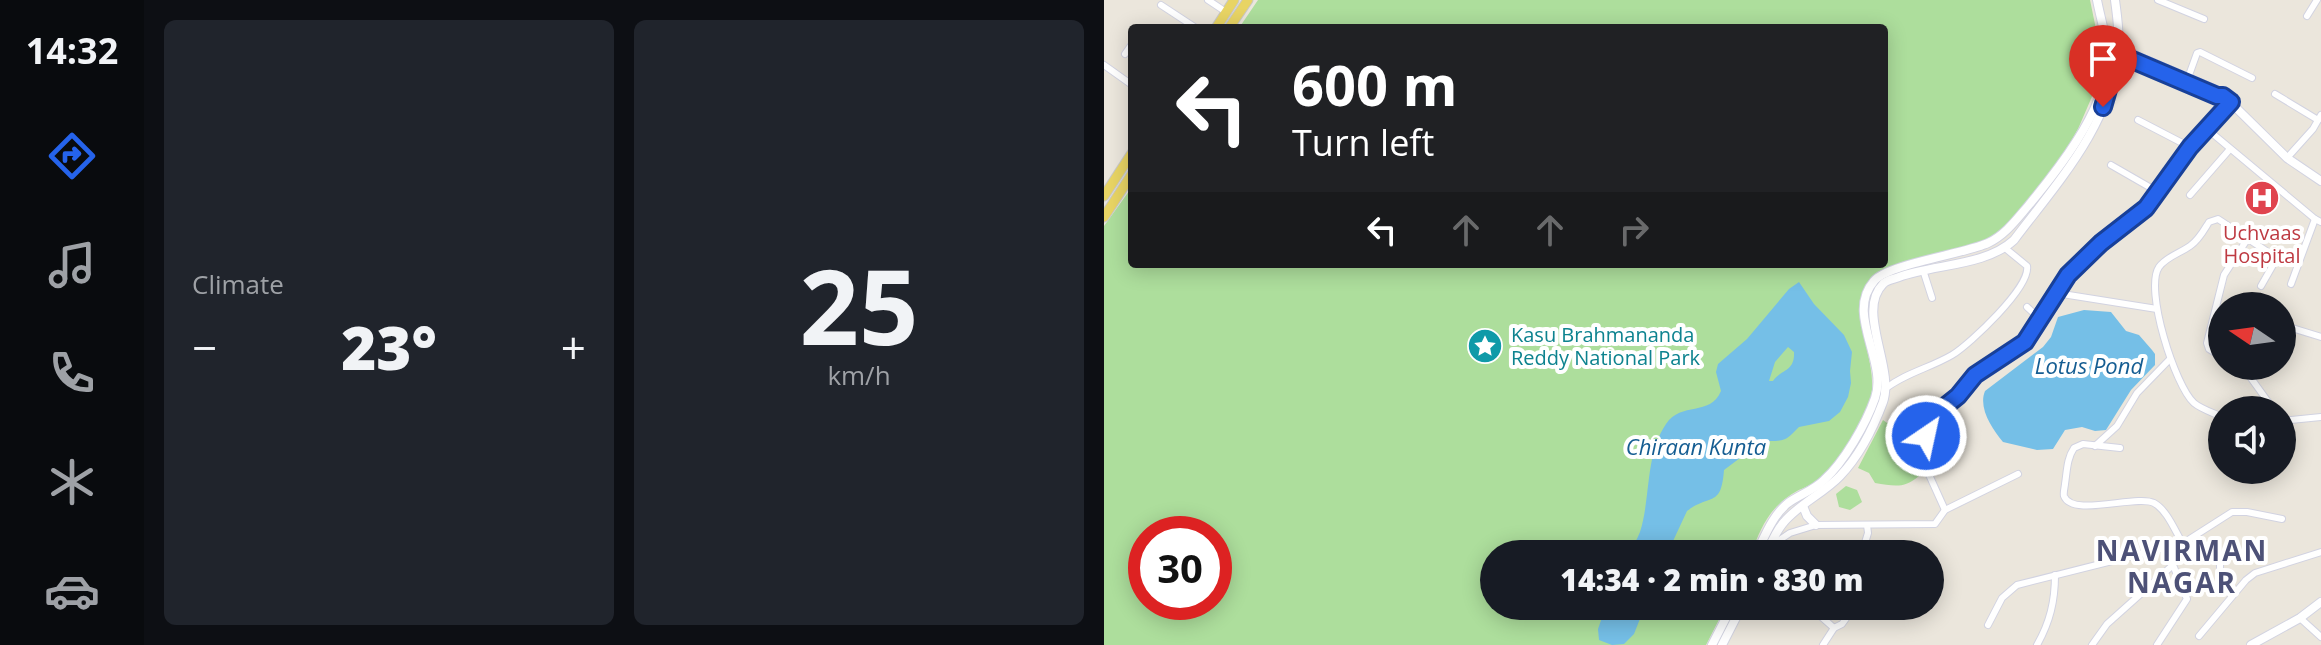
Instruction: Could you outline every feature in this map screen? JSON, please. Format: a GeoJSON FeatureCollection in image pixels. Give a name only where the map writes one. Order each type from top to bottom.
{"type":"FeatureCollection","features":[{"type":"Feature","properties":{"kind":"main road"},"geometry":{"type":"LineString","coordinates":[[1218,24],[1234,0]]}},
{"type":"Feature","properties":{"kind":"main road"},"geometry":{"type":"LineString","coordinates":[[1232,24],[1248,0]]}},
{"type":"Feature","properties":{"kind":"main road"},"geometry":{"type":"LineString","coordinates":[[2097,0],[2108,53],[2099,106]]}},
{"type":"Feature","properties":{"kind":"main road"},"geometry":{"type":"LineString","coordinates":[[1763,540],[1770,524],[1787,504],[1823,481],[1836,466],[1859,432],[1875,397],[1877,377],[1864,320],[1865,301],[1873,282],[1887,272],[1976,248],[2006,232],[2047,190],[2084,145],[2116,62],[2115,0]]}},
{"type":"Feature","properties":{"kind":"main road"},"geometry":{"type":"LineString","coordinates":[[2118,44],[2137,56],[2219,91],[2287,158],[2321,181]]}},
{"type":"Feature","properties":{"kind":"main road"},"geometry":{"type":"LineString","coordinates":[[2116,62],[2133,59],[2227,99]]}},
{"type":"Feature","properties":{"kind":"main road"},"geometry":{"type":"LineString","coordinates":[[1104,196],[1128,159]]}},
{"type":"Feature","properties":{"kind":"main road"},"geometry":{"type":"LineString","coordinates":[[1104,217],[1128,180]]}},
{"type":"Feature","properties":{"kind":"main road"},"geometry":{"type":"LineString","coordinates":[[1774,540],[1784,522],[1842,474],[1863,446],[1884,399],[1886,373],[1874,328],[1874,309],[1877,294],[1884,283],[2005,248],[2014,240],[2047,190]]}},
{"type":"Feature","properties":{"kind":"main road"},"geometry":{"type":"LineString","coordinates":[[1803,506],[1816,525]]}},
{"type":"Feature","properties":{"kind":"main road"},"geometry":{"type":"LineString","coordinates":[[2251,645],[2300,618],[2321,602]]}},
{"type":"Feature","properties":{"kind":"main road"},"geometry":{"type":"LineString","coordinates":[[1712,645],[1725,620]]}},
{"type":"Feature","properties":{"kind":"main road"},"geometry":{"type":"LineString","coordinates":[[1722,645],[1735,620]]}},
{"type":"Feature","properties":{"kind":"street"},"geometry":{"type":"LineString","coordinates":[[1208,0],[1226,12]]}},
{"type":"Feature","properties":{"kind":"street"},"geometry":{"type":"LineString","coordinates":[[2158,0],[2204,19]]}},
{"type":"Feature","properties":{"kind":"street"},"geometry":{"type":"LineString","coordinates":[[2307,16],[2317,0]]}},
{"type":"Feature","properties":{"kind":"street"},"geometry":{"type":"LineString","coordinates":[[1161,5],[1190,24]]}},
{"type":"Feature","properties":{"kind":"street"},"geometry":{"type":"LineString","coordinates":[[1125,54],[1128,50]]}},
{"type":"Feature","properties":{"kind":"street"},"geometry":{"type":"LineString","coordinates":[[2188,78],[2200,52],[2252,78]]}},
{"type":"Feature","properties":{"kind":"street"},"geometry":{"type":"LineString","coordinates":[[1104,65],[1128,82]]}},
{"type":"Feature","properties":{"kind":"street"},"geometry":{"type":"LineString","coordinates":[[2275,94],[2320,117],[2316,131],[2287,158]]}},
{"type":"Feature","properties":{"kind":"street"},"geometry":{"type":"LineString","coordinates":[[1945,510],[1926,468],[1926,436],[1943,408],[1958,396],[1975,375],[2025,342],[2068,275],[2101,243],[2146,208],[2227,99]]}},
{"type":"Feature","properties":{"kind":"street"},"geometry":{"type":"LineString","coordinates":[[2138,120],[2190,147]]}},
{"type":"Feature","properties":{"kind":"street"},"geometry":{"type":"LineString","coordinates":[[2207,129],[2318,221],[2291,284]]}},
{"type":"Feature","properties":{"kind":"street"},"geometry":{"type":"LineString","coordinates":[[2190,195],[2230,149]]}},
{"type":"Feature","properties":{"kind":"street"},"geometry":{"type":"LineString","coordinates":[[2111,165],[2158,192]]}},
{"type":"Feature","properties":{"kind":"street"},"geometry":{"type":"LineString","coordinates":[[2208,410],[2194,403],[2170,359],[2157,309],[2157,271],[2165,261],[2197,240],[2209,222],[2222,221],[2277,258],[2261,286]]}},
{"type":"Feature","properties":{"kind":"street"},"geometry":{"type":"LineString","coordinates":[[2221,292],[2224,275],[2248,238]]}},
{"type":"Feature","properties":{"kind":"street"},"geometry":{"type":"LineString","coordinates":[[1885,389],[1896,380],[1965,346],[2008,302],[2028,270],[2005,248]]}},
{"type":"Feature","properties":{"kind":"street"},"geometry":{"type":"LineString","coordinates":[[1923,270],[1932,298]]}},
{"type":"Feature","properties":{"kind":"street"},"geometry":{"type":"LineString","coordinates":[[2056,293],[2157,309]]}},
{"type":"Feature","properties":{"kind":"street"},"geometry":{"type":"LineString","coordinates":[[2027,307],[2040,319]]}},
{"type":"Feature","properties":{"kind":"street"},"geometry":{"type":"LineString","coordinates":[[2296,329],[2321,337]]}},
{"type":"Feature","properties":{"kind":"street"},"geometry":{"type":"LineString","coordinates":[[2095,446],[2117,426],[2137,393],[2170,359]]}},
{"type":"Feature","properties":{"kind":"street"},"geometry":{"type":"LineString","coordinates":[[1886,373],[1896,380]]}},
{"type":"Feature","properties":{"kind":"street"},"geometry":{"type":"LineString","coordinates":[[2296,420],[2321,417]]}},
{"type":"Feature","properties":{"kind":"street"},"geometry":{"type":"LineString","coordinates":[[2120,448],[2077,446],[2071,451],[2064,493],[2066,500],[2072,503],[2090,506],[2139,500],[2155,504],[2162,510],[2175,549],[2173,565],[2187,599],[2157,645]]}},
{"type":"Feature","properties":{"kind":"street"},"geometry":{"type":"LineString","coordinates":[[1777,540],[1816,525],[1935,524],[1945,510],[2018,474]]}},
{"type":"Feature","properties":{"kind":"street"},"geometry":{"type":"LineString","coordinates":[[2175,549],[2232,512],[2282,519]]}},
{"type":"Feature","properties":{"kind":"street"},"geometry":{"type":"LineString","coordinates":[[1866,540],[1867,525]]}},
{"type":"Feature","properties":{"kind":"street"},"geometry":{"type":"LineString","coordinates":[[1988,625],[2002,598],[2009,590],[2025,582],[2164,548],[2220,559],[2220,572]]}},
{"type":"Feature","properties":{"kind":"street"},"geometry":{"type":"LineString","coordinates":[[2199,636],[2255,573],[2321,552]]}},
{"type":"Feature","properties":{"kind":"street"},"geometry":{"type":"LineString","coordinates":[[2092,645],[2107,624],[2173,565]]}},
{"type":"Feature","properties":{"kind":"street"},"geometry":{"type":"LineString","coordinates":[[2037,645],[2046,630],[2055,599],[2055,575]]}},
{"type":"Feature","properties":{"kind":"street"},"geometry":{"type":"LineString","coordinates":[[2300,618],[2321,637]]}},
{"type":"Feature","properties":{"kind":"street"},"geometry":{"type":"LineString","coordinates":[[1825,620],[1834,628]]}},
{"type":"Feature","properties":{"kind":"street"},"geometry":{"type":"LineString","coordinates":[[1823,645],[1834,628],[1845,620]]}},
{"type":"Feature","properties":{"kind":"green space","name":"Kasu Brahmananda Reddy National Park"},"geometry":{"type":"Polygon","coordinates":[[[1258,0],[2090,0],[2103,63],[2100,78],[2078,129],[2059,162],[2003,230],[1979,243],[1880,271],[1867,283],[1861,298],[1861,315],[1871,369],[1869,403],[1854,434],[1834,464],[1818,480],[1780,503],[1757,540],[1480,540],[1480,620],[1719,620],[1706,645],[1104,645],[1104,226],[1128,193],[1128,268],[1888,268],[1888,24],[1242,24],[1258,0]]]}},
{"type":"Feature","properties":{"kind":"green space"},"geometry":{"type":"Polygon","coordinates":[[[1883,420],[1915,443],[1919,476],[1903,485],[1875,483],[1869,473],[1858,468],[1883,420]]]}},
{"type":"Feature","properties":{"kind":"green space"},"geometry":{"type":"Polygon","coordinates":[[[1846,486],[1857,490],[1862,502],[1850,510],[1839,507],[1836,494],[1846,486]]]}},
{"type":"Feature","properties":{"kind":"water","name":"Chiraan Kunta"},"geometry":{"type":"Polygon","coordinates":[[[1799,282],[1814,304],[1844,335],[1852,352],[1851,383],[1840,412],[1829,421],[1799,427],[1783,440],[1769,441],[1754,454],[1740,458],[1724,470],[1717,495],[1687,511],[1674,540],[1636,540],[1659,436],[1672,417],[1703,407],[1716,399],[1721,391],[1716,372],[1718,364],[1747,339],[1789,289],[1799,282]],[[1788,347],[1775,362],[1769,381],[1790,367],[1794,352],[1788,347]]]}},
{"type":"Feature","properties":{"kind":"water","name":"Lotus Pond"},"geometry":{"type":"Polygon","coordinates":[[[2084,310],[2111,312],[2126,331],[2139,335],[2152,350],[2155,365],[2131,390],[2106,430],[2082,427],[2065,430],[2053,449],[2037,450],[2003,442],[1985,411],[1985,391],[2043,347],[2051,337],[2058,317],[2084,310]]]}},
{"type":"Feature","properties":{"kind":"water"},"geometry":{"type":"Polygon","coordinates":[[[1601,620],[1640,620],[1634,634],[1624,644],[1612,645],[1599,640],[1601,620]]]}},
{"type":"Feature","properties":{"kind":"place","name":"Uchvaas Hospital"},"geometry":{"type":"Point","coordinates":[2262,198]}},
{"type":"Feature","properties":{"kind":"place","name":"Kasu Brahmananda Reddy National Park"},"geometry":{"type":"Point","coordinates":[1485,346]}},
{"type":"Feature","properties":{"kind":"district","name":"NAVIRMAN NAGAR"},"geometry":{"type":"Point","coordinates":[2182,566]}},
{"type":"Feature","properties":{"kind":"route"},"geometry":{"type":"LineString","coordinates":[[1926,436],[1943,408],[1958,396],[1975,375],[2025,342],[2068,275],[2101,243],[2146,208],[2190,147],[2231,102],[2130,59],[2116,62],[2103,107]]}}]}
